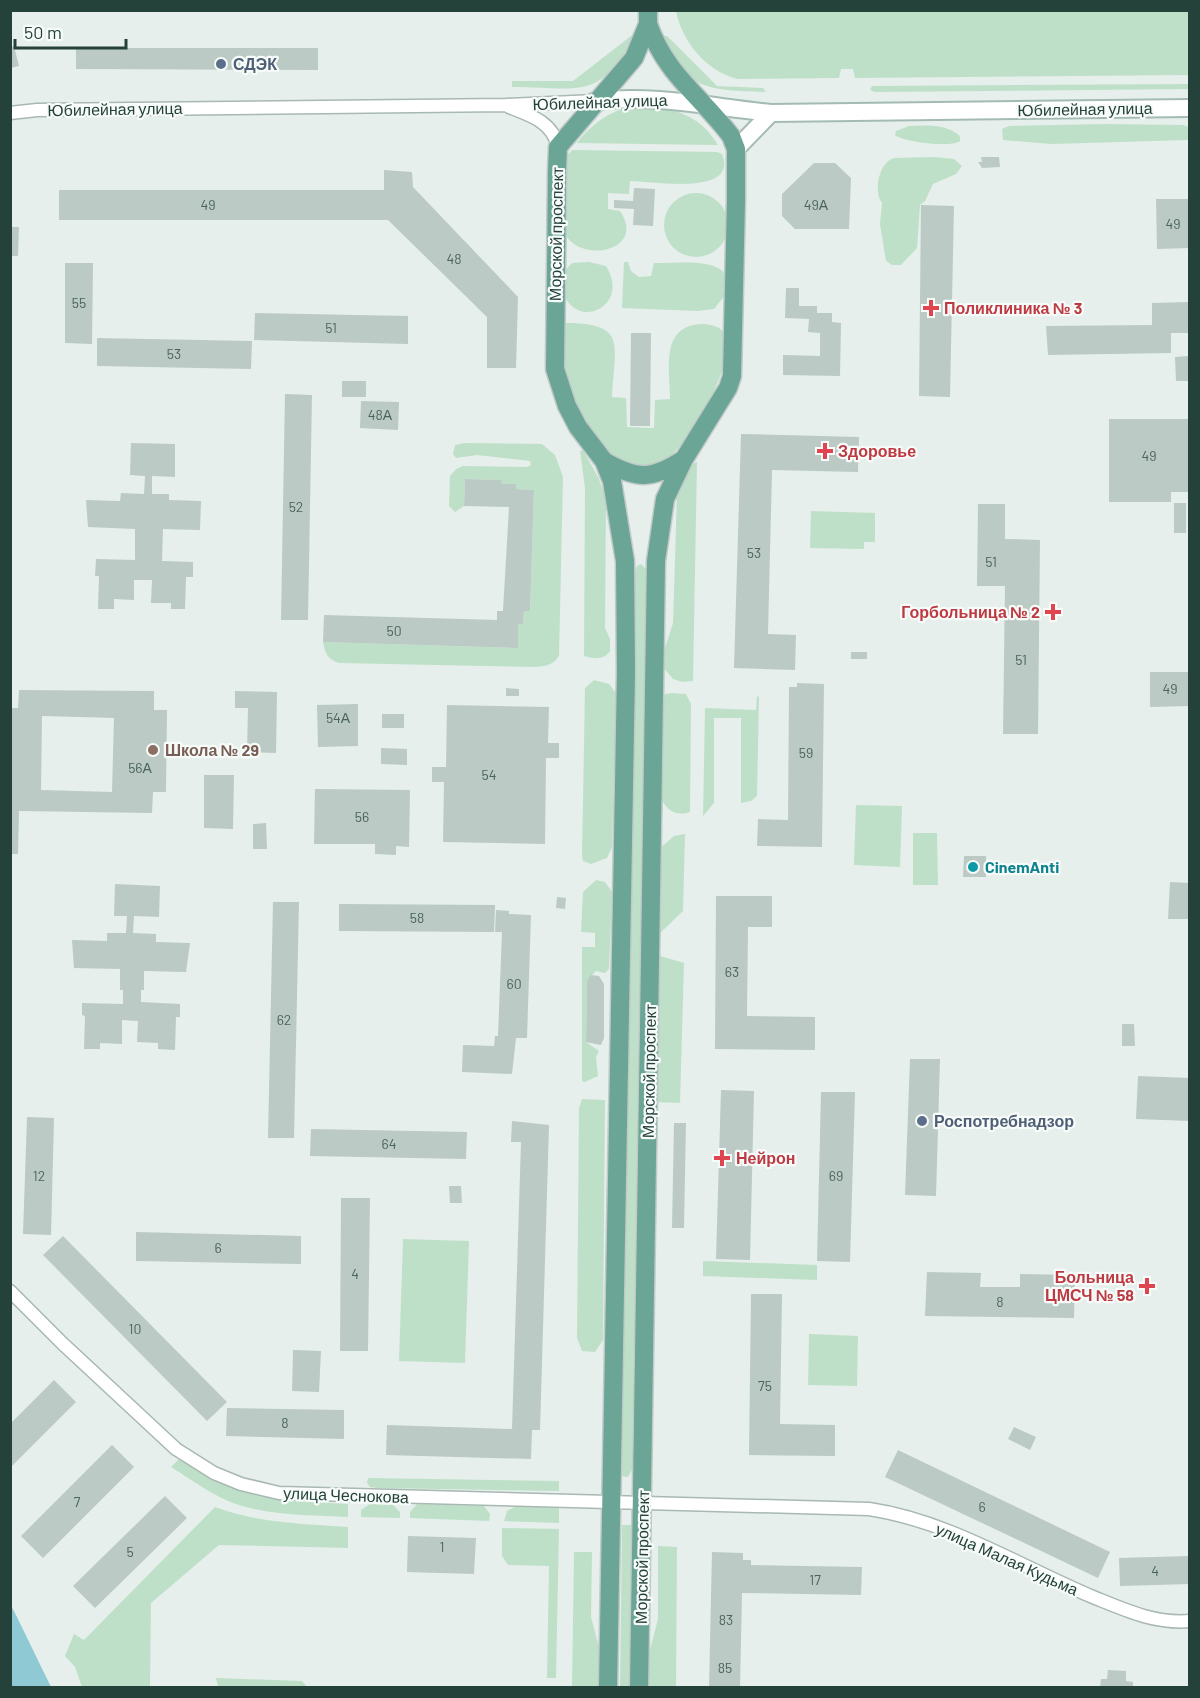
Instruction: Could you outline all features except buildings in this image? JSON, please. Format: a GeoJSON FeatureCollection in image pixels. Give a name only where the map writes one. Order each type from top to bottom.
{"type":"FeatureCollection","features":[{"type":"Feature","properties":{"kind":"main road","name":"Морской проспект"},"geometry":{"type":"LineString","coordinates":[[608,1688],[626,672],[625,561],[617,508],[604,461],[572,418],[559,387],[555,369],[558,147],[634,58],[648,17]]}},
{"type":"Feature","properties":{"kind":"main road","name":"Морской проспект"},"geometry":{"type":"LineString","coordinates":[[639,1688],[656,561],[665,499],[684,459],[728,388],[732,376],[736,149],[732,136],[664,60],[648,17]]}},
{"type":"Feature","properties":{"kind":"main road","name":"Юбилейная улица"},"geometry":{"type":"LineString","coordinates":[[595,101],[622,98],[675,99],[707,106],[771,113],[1190,108]]}},
{"type":"Feature","properties":{"kind":"main road"},"geometry":{"type":"LineString","coordinates":[[736,149],[771,113]]}},
{"type":"Feature","properties":{"kind":"main road","name":"Морской проспект"},"geometry":{"type":"LineString","coordinates":[[604,461],[638,476],[664,472],[684,459]]}},
{"type":"Feature","properties":{"kind":"main road"},"geometry":{"type":"LineString","coordinates":[[625,561],[633,554],[645,554],[656,561]]}},
{"type":"Feature","properties":{"kind":"street","name":"Юбилейная улица"},"geometry":{"type":"LineString","coordinates":[[10,113],[37,110],[506,105],[595,101]]}},
{"type":"Feature","properties":{"kind":"street"},"geometry":{"type":"LineString","coordinates":[[506,105],[538,118],[556,136],[558,147]]}},
{"type":"Feature","properties":{"kind":"street","name":"улица Чеснокова"},"geometry":{"type":"LineString","coordinates":[[10,1291],[62,1343],[176,1449],[214,1473],[241,1484],[279,1493],[642,1501]]}},
{"type":"Feature","properties":{"kind":"street","name":"улица Малая Кудьма"},"geometry":{"type":"LineString","coordinates":[[642,1501],[847,1507],[881,1511],[950,1531],[1047,1578],[1146,1618],[1190,1621]]}},
{"type":"Feature","properties":{"kind":"green space"},"geometry":{"type":"Polygon","coordinates":[[[676,11],[1189,11],[1189,75],[855,78],[853,69],[841,69],[839,78],[738,79],[706,63],[684,34],[676,11]]]}},
{"type":"Feature","properties":{"kind":"green space"},"geometry":{"type":"Polygon","coordinates":[[[657,35],[667,36],[717,86],[763,88],[766,92],[729,90],[701,84],[678,67],[657,35]]]}},
{"type":"Feature","properties":{"kind":"green space"},"geometry":{"type":"Polygon","coordinates":[[[631,36],[634,37],[621,58],[609,72],[597,81],[585,86],[570,88],[512,87],[512,81],[573,81],[631,36]]]}},
{"type":"Feature","properties":{"kind":"green space"},"geometry":{"type":"Polygon","coordinates":[[[1190,84],[1189,89],[875,92],[870,90],[872,86],[1190,84]]]}},
{"type":"Feature","properties":{"kind":"green space"},"geometry":{"type":"Polygon","coordinates":[[[639,104],[674,111],[694,119],[703,126],[718,145],[577,143],[590,128],[604,118],[639,104]]]}},
{"type":"Feature","properties":{"kind":"green space"},"geometry":{"type":"Polygon","coordinates":[[[1183,125],[1189,127],[1189,140],[1051,144],[1003,140],[1002,129],[1009,126],[1183,125]]]}},
{"type":"Feature","properties":{"kind":"green space"},"geometry":{"type":"Polygon","coordinates":[[[909,126],[943,127],[960,136],[960,141],[947,144],[927,143],[907,140],[895,135],[896,131],[909,126]]]}},
{"type":"Feature","properties":{"kind":"green space"},"geometry":{"type":"Polygon","coordinates":[[[572,150],[717,152],[722,154],[724,168],[718,176],[706,181],[673,184],[630,181],[629,194],[608,193],[608,209],[620,211],[626,225],[625,236],[619,244],[609,249],[584,249],[573,243],[565,234],[565,158],[572,150]]]}},
{"type":"Feature","properties":{"kind":"green space"},"geometry":{"type":"Polygon","coordinates":[[[894,158],[954,159],[962,166],[956,174],[933,184],[925,201],[920,205],[917,248],[901,265],[892,265],[886,261],[880,224],[882,203],[879,198],[878,185],[881,171],[894,158]]]}},
{"type":"Feature","properties":{"kind":"green space"},"geometry":{"type":"Polygon","coordinates":[[[696,193],[719,202],[728,225],[719,248],[696,257],[673,248],[664,225],[673,202],[696,193]]]}},
{"type":"Feature","properties":{"kind":"green space"},"geometry":{"type":"Polygon","coordinates":[[[589,262],[606,266],[612,280],[612,292],[608,301],[601,308],[592,312],[573,307],[562,289],[562,274],[572,263],[589,262]]]}},
{"type":"Feature","properties":{"kind":"green space"},"geometry":{"type":"Polygon","coordinates":[[[624,262],[628,262],[631,271],[639,277],[651,276],[654,263],[693,263],[712,266],[720,269],[726,275],[726,294],[714,309],[697,311],[622,308],[624,262]]]}},
{"type":"Feature","properties":{"kind":"green space"},"geometry":{"type":"Polygon","coordinates":[[[566,323],[600,327],[609,333],[615,351],[612,397],[626,398],[627,427],[654,428],[655,400],[670,399],[670,355],[676,336],[683,329],[696,324],[719,328],[726,338],[726,354],[721,374],[701,416],[677,450],[667,459],[650,465],[635,466],[608,453],[597,441],[579,414],[562,375],[561,329],[566,323]]]}},
{"type":"Feature","properties":{"kind":"green space"},"geometry":{"type":"Polygon","coordinates":[[[464,443],[542,444],[555,455],[563,477],[559,656],[550,664],[532,667],[339,663],[332,660],[323,642],[517,648],[518,624],[523,624],[524,611],[530,611],[534,490],[516,489],[501,484],[501,480],[465,479],[464,506],[455,512],[449,506],[450,476],[456,469],[463,466],[527,467],[531,465],[530,461],[477,455],[456,458],[453,454],[455,445],[464,443]]]}},
{"type":"Feature","properties":{"kind":"green space"},"geometry":{"type":"Polygon","coordinates":[[[583,450],[599,479],[606,499],[605,628],[610,639],[610,651],[599,658],[584,656],[585,488],[580,451],[583,450]]]}},
{"type":"Feature","properties":{"kind":"green space"},"geometry":{"type":"Polygon","coordinates":[[[697,462],[693,681],[682,682],[673,679],[663,667],[664,651],[673,623],[677,493],[692,464],[697,462]]]}},
{"type":"Feature","properties":{"kind":"green space"},"geometry":{"type":"Polygon","coordinates":[[[811,511],[875,513],[875,542],[864,542],[864,549],[810,548],[811,511]]]}},
{"type":"Feature","properties":{"kind":"green space"},"geometry":{"type":"Polygon","coordinates":[[[641,564],[646,569],[632,1470],[628,1477],[621,1476],[620,1473],[634,573],[637,566],[641,564]]]}},
{"type":"Feature","properties":{"kind":"green space"},"geometry":{"type":"Polygon","coordinates":[[[594,680],[609,684],[616,693],[612,847],[607,858],[591,864],[583,861],[582,856],[585,688],[594,680]]]}},
{"type":"Feature","properties":{"kind":"green space"},"geometry":{"type":"Polygon","coordinates":[[[665,694],[686,694],[691,704],[690,812],[686,813],[670,810],[664,804],[661,793],[662,701],[665,694]]]}},
{"type":"Feature","properties":{"kind":"green space"},"geometry":{"type":"Polygon","coordinates":[[[757,696],[759,697],[757,796],[751,801],[741,803],[741,718],[714,718],[714,803],[703,816],[705,708],[756,710],[757,696]]]}},
{"type":"Feature","properties":{"kind":"green space"},"geometry":{"type":"Polygon","coordinates":[[[856,805],[902,806],[900,867],[854,865],[856,805]]]}},
{"type":"Feature","properties":{"kind":"green space"},"geometry":{"type":"Polygon","coordinates":[[[913,833],[937,833],[938,885],[913,885],[913,833]]]}},
{"type":"Feature","properties":{"kind":"green space"},"geometry":{"type":"Polygon","coordinates":[[[685,834],[683,911],[658,935],[659,849],[674,836],[685,834]]]}},
{"type":"Feature","properties":{"kind":"green space"},"geometry":{"type":"Polygon","coordinates":[[[596,880],[605,882],[612,892],[609,969],[605,973],[596,971],[587,981],[586,1042],[599,1051],[596,1057],[598,1076],[585,1082],[582,1081],[582,947],[595,947],[595,933],[581,932],[583,892],[596,880]]]}},
{"type":"Feature","properties":{"kind":"green space"},"geometry":{"type":"Polygon","coordinates":[[[657,955],[684,963],[680,1103],[653,1102],[657,955]]]}},
{"type":"Feature","properties":{"kind":"green space"},"geometry":{"type":"Polygon","coordinates":[[[582,1099],[605,1100],[603,1340],[595,1352],[582,1351],[577,1338],[579,1108],[582,1099]]]}},
{"type":"Feature","properties":{"kind":"green space"},"geometry":{"type":"Polygon","coordinates":[[[403,1239],[469,1241],[465,1363],[399,1361],[403,1239]]]}},
{"type":"Feature","properties":{"kind":"green space"},"geometry":{"type":"Polygon","coordinates":[[[703,1261],[817,1265],[817,1280],[703,1276],[703,1261]]]}},
{"type":"Feature","properties":{"kind":"green space"},"geometry":{"type":"Polygon","coordinates":[[[809,1334],[858,1336],[857,1386],[808,1385],[809,1334]]]}},
{"type":"Feature","properties":{"kind":"green space"},"geometry":{"type":"Polygon","coordinates":[[[180,1458],[202,1472],[242,1490],[301,1501],[348,1504],[348,1517],[277,1513],[227,1501],[171,1467],[180,1458]]]}},
{"type":"Feature","properties":{"kind":"green space"},"geometry":{"type":"Polygon","coordinates":[[[368,1478],[559,1481],[559,1491],[378,1488],[370,1487],[367,1483],[368,1478]]]}},
{"type":"Feature","properties":{"kind":"green space"},"geometry":{"type":"Polygon","coordinates":[[[370,1504],[393,1505],[400,1512],[400,1518],[361,1517],[361,1510],[370,1504]]]}},
{"type":"Feature","properties":{"kind":"green space"},"geometry":{"type":"Polygon","coordinates":[[[417,1504],[484,1506],[490,1514],[489,1521],[410,1518],[410,1512],[417,1504]]]}},
{"type":"Feature","properties":{"kind":"green space"},"geometry":{"type":"Polygon","coordinates":[[[518,1505],[559,1505],[559,1523],[504,1521],[507,1511],[518,1505]]]}},
{"type":"Feature","properties":{"kind":"green space"},"geometry":{"type":"Polygon","coordinates":[[[215,1507],[264,1520],[348,1527],[348,1548],[219,1545],[151,1603],[150,1687],[82,1687],[75,1667],[65,1656],[74,1634],[84,1640],[215,1507]]]}},
{"type":"Feature","properties":{"kind":"green space"},"geometry":{"type":"Polygon","coordinates":[[[622,1525],[632,1525],[630,1687],[620,1688],[622,1525]]]}},
{"type":"Feature","properties":{"kind":"green space"},"geometry":{"type":"Polygon","coordinates":[[[502,1528],[559,1529],[556,1678],[547,1678],[549,1566],[508,1565],[502,1556],[502,1528]]]}},
{"type":"Feature","properties":{"kind":"green space"},"geometry":{"type":"Polygon","coordinates":[[[658,1546],[677,1547],[676,1687],[648,1688],[648,1657],[658,1619],[658,1546]]]}},
{"type":"Feature","properties":{"kind":"green space"},"geometry":{"type":"Polygon","coordinates":[[[574,1552],[592,1552],[591,1617],[601,1655],[600,1687],[572,1688],[574,1552]]]}},
{"type":"Feature","properties":{"kind":"green space"},"geometry":{"type":"Polygon","coordinates":[[[216,1678],[302,1681],[307,1687],[218,1687],[216,1678]]]}},
{"type":"Feature","properties":{"kind":"water"},"geometry":{"type":"Polygon","coordinates":[[[11,1606],[14,1611],[51,1687],[11,1687],[11,1606]]]}},
{"type":"Feature","properties":{"kind":"place","name":"СДЭК"},"geometry":{"type":"Point","coordinates":[221,64]}},
{"type":"Feature","properties":{"kind":"place","name":"Поликлиника № 3"},"geometry":{"type":"Point","coordinates":[931,308]}},
{"type":"Feature","properties":{"kind":"place","name":"Здоровье"},"geometry":{"type":"Point","coordinates":[825,451]}},
{"type":"Feature","properties":{"kind":"place","name":"Горбольница № 2"},"geometry":{"type":"Point","coordinates":[1053,612]}},
{"type":"Feature","properties":{"kind":"place","name":"Школа № 29"},"geometry":{"type":"Point","coordinates":[153,750]}},
{"type":"Feature","properties":{"kind":"place","name":"CinemAnti"},"geometry":{"type":"Point","coordinates":[973,867]}},
{"type":"Feature","properties":{"kind":"place","name":"Роспотребнадзор"},"geometry":{"type":"Point","coordinates":[922,1121]}},
{"type":"Feature","properties":{"kind":"place","name":"Нейрон"},"geometry":{"type":"Point","coordinates":[722,1158]}},
{"type":"Feature","properties":{"kind":"place","name":"Больница ЦМСЧ № 58"},"geometry":{"type":"Point","coordinates":[1147,1286]}}]}
